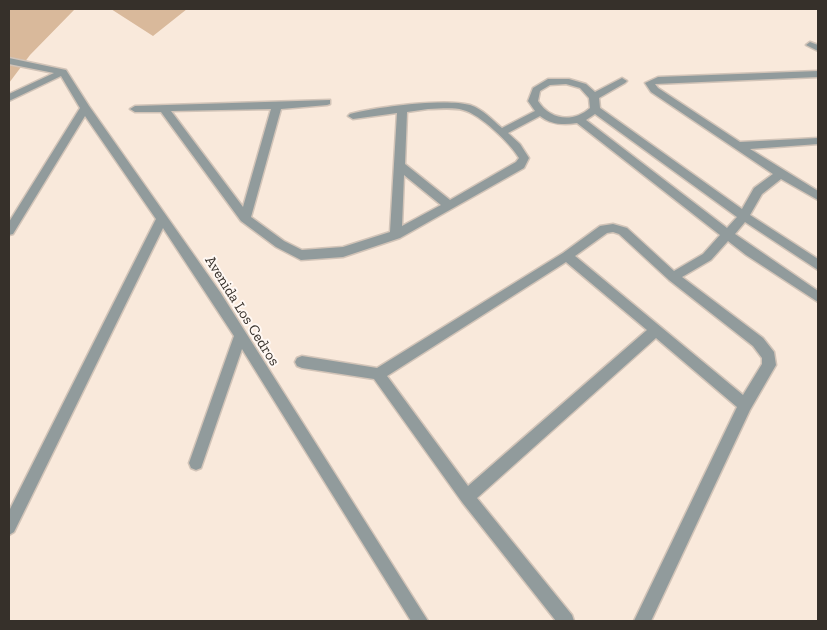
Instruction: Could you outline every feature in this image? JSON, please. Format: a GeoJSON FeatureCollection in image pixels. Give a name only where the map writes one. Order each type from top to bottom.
{"type":"FeatureCollection","features":[{"type":"Feature","properties":{"kind":"street"},"geometry":{"type":"LineString","coordinates":[[9,61],[64,72]]}},
{"type":"Feature","properties":{"kind":"street"},"geometry":{"type":"LineString","coordinates":[[9,98],[64,72]]}},
{"type":"Feature","properties":{"kind":"street","name":"Avenida Los Cedros"},"geometry":{"type":"LineString","coordinates":[[64,72],[86,108],[216,296],[420,621]]}},
{"type":"Feature","properties":{"kind":"street"},"geometry":{"type":"LineString","coordinates":[[818,74],[658,80],[650,83],[654,90],[780,174],[818,196]]}},
{"type":"Feature","properties":{"kind":"street"},"geometry":{"type":"LineString","coordinates":[[566,81],[583,86],[594,97],[595,109],[590,115],[580,120],[559,120],[541,112],[533,101],[536,90],[548,82],[566,81]]}},
{"type":"Feature","properties":{"kind":"street"},"geometry":{"type":"LineString","coordinates":[[594,97],[622,81]]}},
{"type":"Feature","properties":{"kind":"street"},"geometry":{"type":"LineString","coordinates":[[135,109],[277,106],[327,102]]}},
{"type":"Feature","properties":{"kind":"street"},"geometry":{"type":"LineString","coordinates":[[245,218],[277,106]]}},
{"type":"Feature","properties":{"kind":"street"},"geometry":{"type":"LineString","coordinates":[[164,109],[245,218],[280,244],[302,254],[344,252],[396,235],[520,165],[524,158],[521,152],[502,132],[479,114],[467,108],[444,106],[353,116]]}},
{"type":"Feature","properties":{"kind":"street"},"geometry":{"type":"LineString","coordinates":[[9,232],[86,108]]}},
{"type":"Feature","properties":{"kind":"street"},"geometry":{"type":"LineString","coordinates":[[595,109],[744,216],[818,265]]}},
{"type":"Feature","properties":{"kind":"street"},"geometry":{"type":"LineString","coordinates":[[396,235],[402,110]]}},
{"type":"Feature","properties":{"kind":"street"},"geometry":{"type":"LineString","coordinates":[[502,132],[541,112]]}},
{"type":"Feature","properties":{"kind":"street"},"geometry":{"type":"LineString","coordinates":[[580,120],[750,252],[818,297]]}},
{"type":"Feature","properties":{"kind":"street"},"geometry":{"type":"LineString","coordinates":[[738,146],[818,141]]}},
{"type":"Feature","properties":{"kind":"street"},"geometry":{"type":"LineString","coordinates":[[399,165],[450,206]]}},
{"type":"Feature","properties":{"kind":"street"},"geometry":{"type":"LineString","coordinates":[[673,277],[707,256],[726,233],[744,216],[758,191],[780,174]]}},
{"type":"Feature","properties":{"kind":"street"},"geometry":{"type":"LineString","coordinates":[[9,527],[162,218]]}},
{"type":"Feature","properties":{"kind":"street"},"geometry":{"type":"LineString","coordinates":[[302,362],[378,374],[567,256],[604,229],[613,228],[623,231],[673,277],[758,342],[768,356],[769,365],[745,405],[642,621]]}},
{"type":"Feature","properties":{"kind":"street"},"geometry":{"type":"LineString","coordinates":[[567,256],[745,405]]}},
{"type":"Feature","properties":{"kind":"street"},"geometry":{"type":"LineString","coordinates":[[467,498],[656,330]]}},
{"type":"Feature","properties":{"kind":"street"},"geometry":{"type":"LineString","coordinates":[[196,463],[240,337]]}},
{"type":"Feature","properties":{"kind":"street"},"geometry":{"type":"LineString","coordinates":[[378,374],[467,498],[566,621]]}},
{"type":"Feature","properties":{"kind":"shaded area"},"geometry":{"type":"Polygon","coordinates":[[[9,9],[74,10],[30,55],[9,83],[9,9]]]}},
{"type":"Feature","properties":{"kind":"shaded area"},"geometry":{"type":"Polygon","coordinates":[[[111,9],[187,9],[153,36],[111,9]]]}}]}
